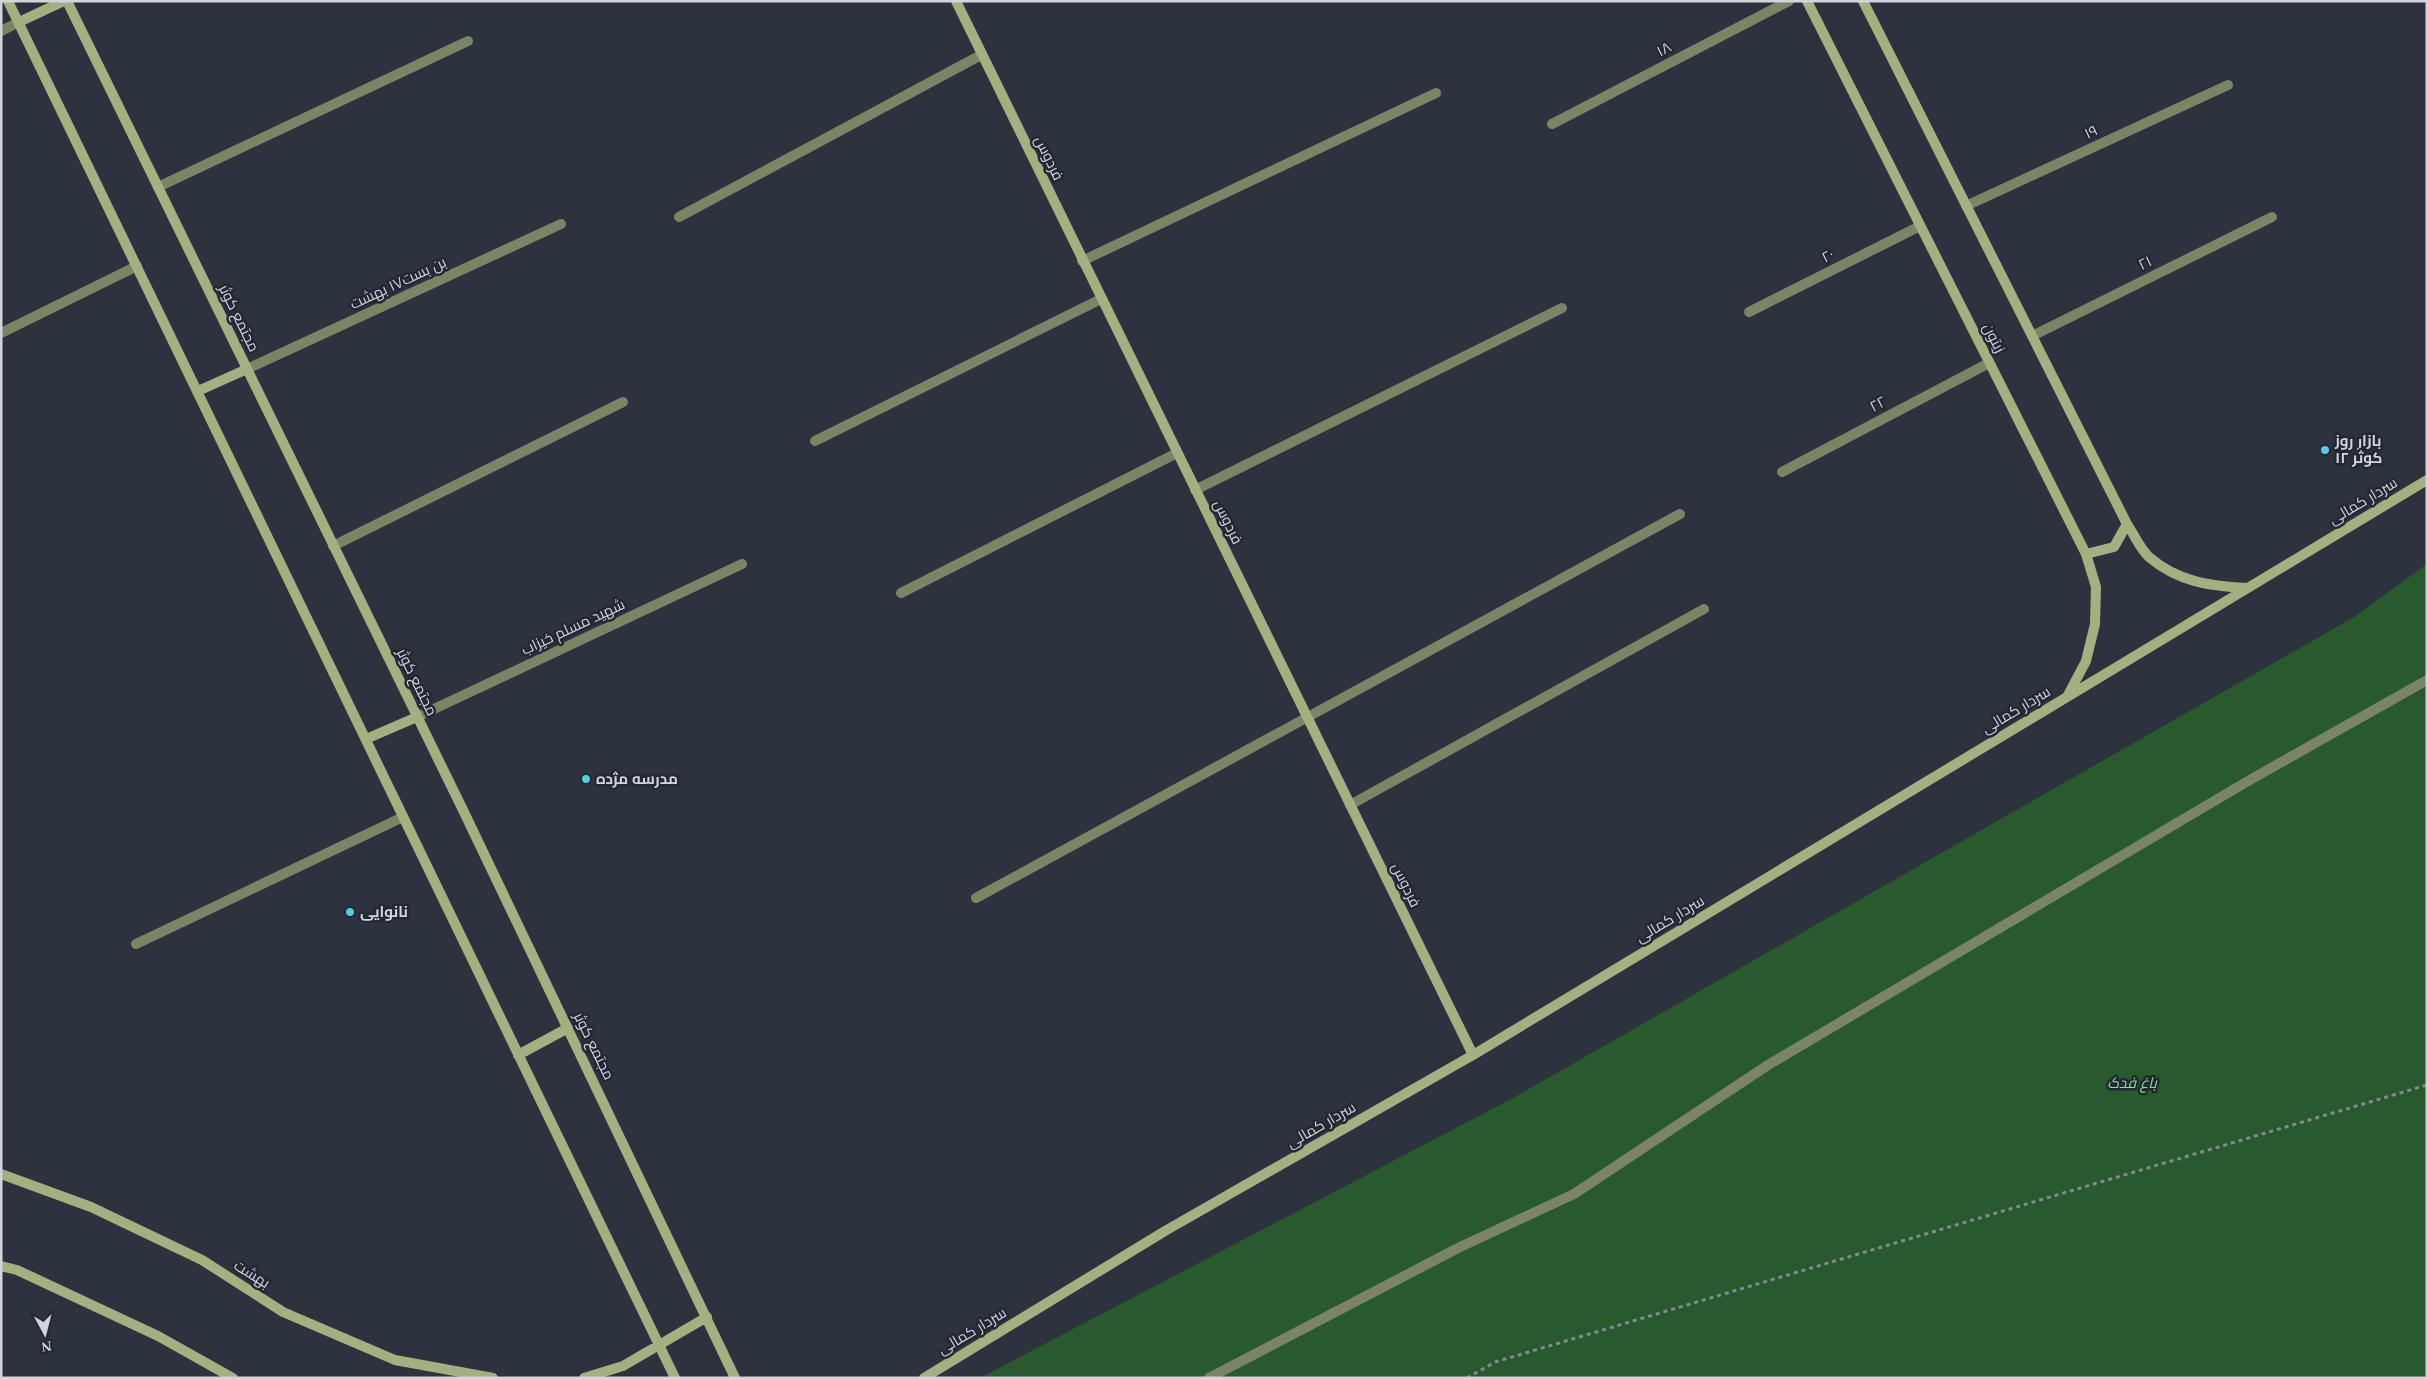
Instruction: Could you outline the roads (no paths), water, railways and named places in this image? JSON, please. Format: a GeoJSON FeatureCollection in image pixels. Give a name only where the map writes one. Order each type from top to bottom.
{"type":"FeatureCollection","features":[{"type":"Feature","properties":{"kind":"street"},"geometry":{"type":"LineString","coordinates":[[8,1],[675,1378]]}},
{"type":"Feature","properties":{"kind":"street"},"geometry":{"type":"LineString","coordinates":[[1,31],[65,1]]}},
{"type":"Feature","properties":{"kind":"street","name":"مجتمع کوثر"},"geometry":{"type":"LineString","coordinates":[[65,1],[334,546],[568,1028],[735,1378]]}},
{"type":"Feature","properties":{"kind":"street","name":"فردوس"},"geometry":{"type":"LineString","coordinates":[[956,1],[1082,261],[1474,1055]]}},
{"type":"Feature","properties":{"kind":"street","name":"۱۸"},"geometry":{"type":"LineString","coordinates":[[1552,124],[1789,1]]}},
{"type":"Feature","properties":{"kind":"street","name":"زیتون"},"geometry":{"type":"LineString","coordinates":[[1807,1],[2086,554],[2096,587],[2095,624],[2086,661],[2067,697]]}},
{"type":"Feature","properties":{"kind":"street"},"geometry":{"type":"LineString","coordinates":[[1862,1],[2127,524],[2148,556],[2181,578],[2207,585],[2247,588]]}},
{"type":"Feature","properties":{"kind":"street"},"geometry":{"type":"LineString","coordinates":[[158,187],[468,41]]}},
{"type":"Feature","properties":{"kind":"street"},"geometry":{"type":"LineString","coordinates":[[679,217],[981,55]]}},
{"type":"Feature","properties":{"kind":"street","name":"۱۹"},"geometry":{"type":"LineString","coordinates":[[1966,206],[2228,85]]}},
{"type":"Feature","properties":{"kind":"street"},"geometry":{"type":"LineString","coordinates":[[1082,261],[1436,93]]}},
{"type":"Feature","properties":{"kind":"street","name":"۲۱"},"geometry":{"type":"LineString","coordinates":[[2032,336],[2272,217]]}},
{"type":"Feature","properties":{"kind":"street","name":"بن بست۱۷ بهشت"},"geometry":{"type":"LineString","coordinates":[[247,369],[561,224]]}},
{"type":"Feature","properties":{"kind":"street","name":"۲۰"},"geometry":{"type":"LineString","coordinates":[[1749,312],[1920,226]]}},
{"type":"Feature","properties":{"kind":"street"},"geometry":{"type":"LineString","coordinates":[[1,334],[137,266]]}},
{"type":"Feature","properties":{"kind":"street"},"geometry":{"type":"LineString","coordinates":[[815,440],[1101,299]]}},
{"type":"Feature","properties":{"kind":"street"},"geometry":{"type":"LineString","coordinates":[[1195,490],[1562,308]]}},
{"type":"Feature","properties":{"kind":"street","name":"۲۲"},"geometry":{"type":"LineString","coordinates":[[1782,472],[1989,363]]}},
{"type":"Feature","properties":{"kind":"street"},"geometry":{"type":"LineString","coordinates":[[198,391],[247,369]]}},
{"type":"Feature","properties":{"kind":"street"},"geometry":{"type":"LineString","coordinates":[[334,546],[623,402]]}},
{"type":"Feature","properties":{"kind":"street"},"geometry":{"type":"LineString","coordinates":[[901,593],[1177,453]]}},
{"type":"Feature","properties":{"kind":"street","name":"سردار کمالی"},"geometry":{"type":"LineString","coordinates":[[924,1378],[1165,1232],[1474,1055],[2427,480]]}},
{"type":"Feature","properties":{"kind":"street"},"geometry":{"type":"LineString","coordinates":[[976,898],[1680,514]]}},
{"type":"Feature","properties":{"kind":"street"},"geometry":{"type":"LineString","coordinates":[[2086,554],[2114,547],[2127,524]]}},
{"type":"Feature","properties":{"kind":"street","name":"شهید مسلم خیزاب"},"geometry":{"type":"LineString","coordinates":[[417,717],[742,564]]}},
{"type":"Feature","properties":{"kind":"street"},"geometry":{"type":"LineString","coordinates":[[1350,805],[1704,609]]}},
{"type":"Feature","properties":{"kind":"street"},"geometry":{"type":"LineString","coordinates":[[1209,1378],[1458,1248],[1574,1194],[1785,1055],[2248,781],[2427,680]]}},
{"type":"Feature","properties":{"kind":"street"},"geometry":{"type":"LineString","coordinates":[[366,739],[417,717]]}},
{"type":"Feature","properties":{"kind":"street"},"geometry":{"type":"LineString","coordinates":[[136,944],[403,816]]}},
{"type":"Feature","properties":{"kind":"street"},"geometry":{"type":"LineString","coordinates":[[518,1055],[568,1028]]}},
{"type":"Feature","properties":{"kind":"street","name":"بهشت"},"geometry":{"type":"LineString","coordinates":[[1,1174],[91,1207],[202,1260],[283,1312],[395,1360],[493,1378]]}},
{"type":"Feature","properties":{"kind":"street"},"geometry":{"type":"LineString","coordinates":[[1,1266],[17,1270],[158,1336],[232,1378]]}},
{"type":"Feature","properties":{"kind":"street"},"geometry":{"type":"LineString","coordinates":[[584,1378],[623,1366],[706,1317]]}},
{"type":"Feature","properties":{"kind":"place","name":"بازار روز کوثر ١٢"},"geometry":{"type":"Point","coordinates":[2325,450]}},
{"type":"Feature","properties":{"kind":"place","name":"مدرسه مژده"},"geometry":{"type":"Point","coordinates":[586,779]}},
{"type":"Feature","properties":{"kind":"place","name":"نانوایی"},"geometry":{"type":"Point","coordinates":[350,912]}},
{"type":"Feature","properties":{"kind":"park label","name":"باغ فدک"},"geometry":{"type":"Point","coordinates":[2132,1083]}}]}
